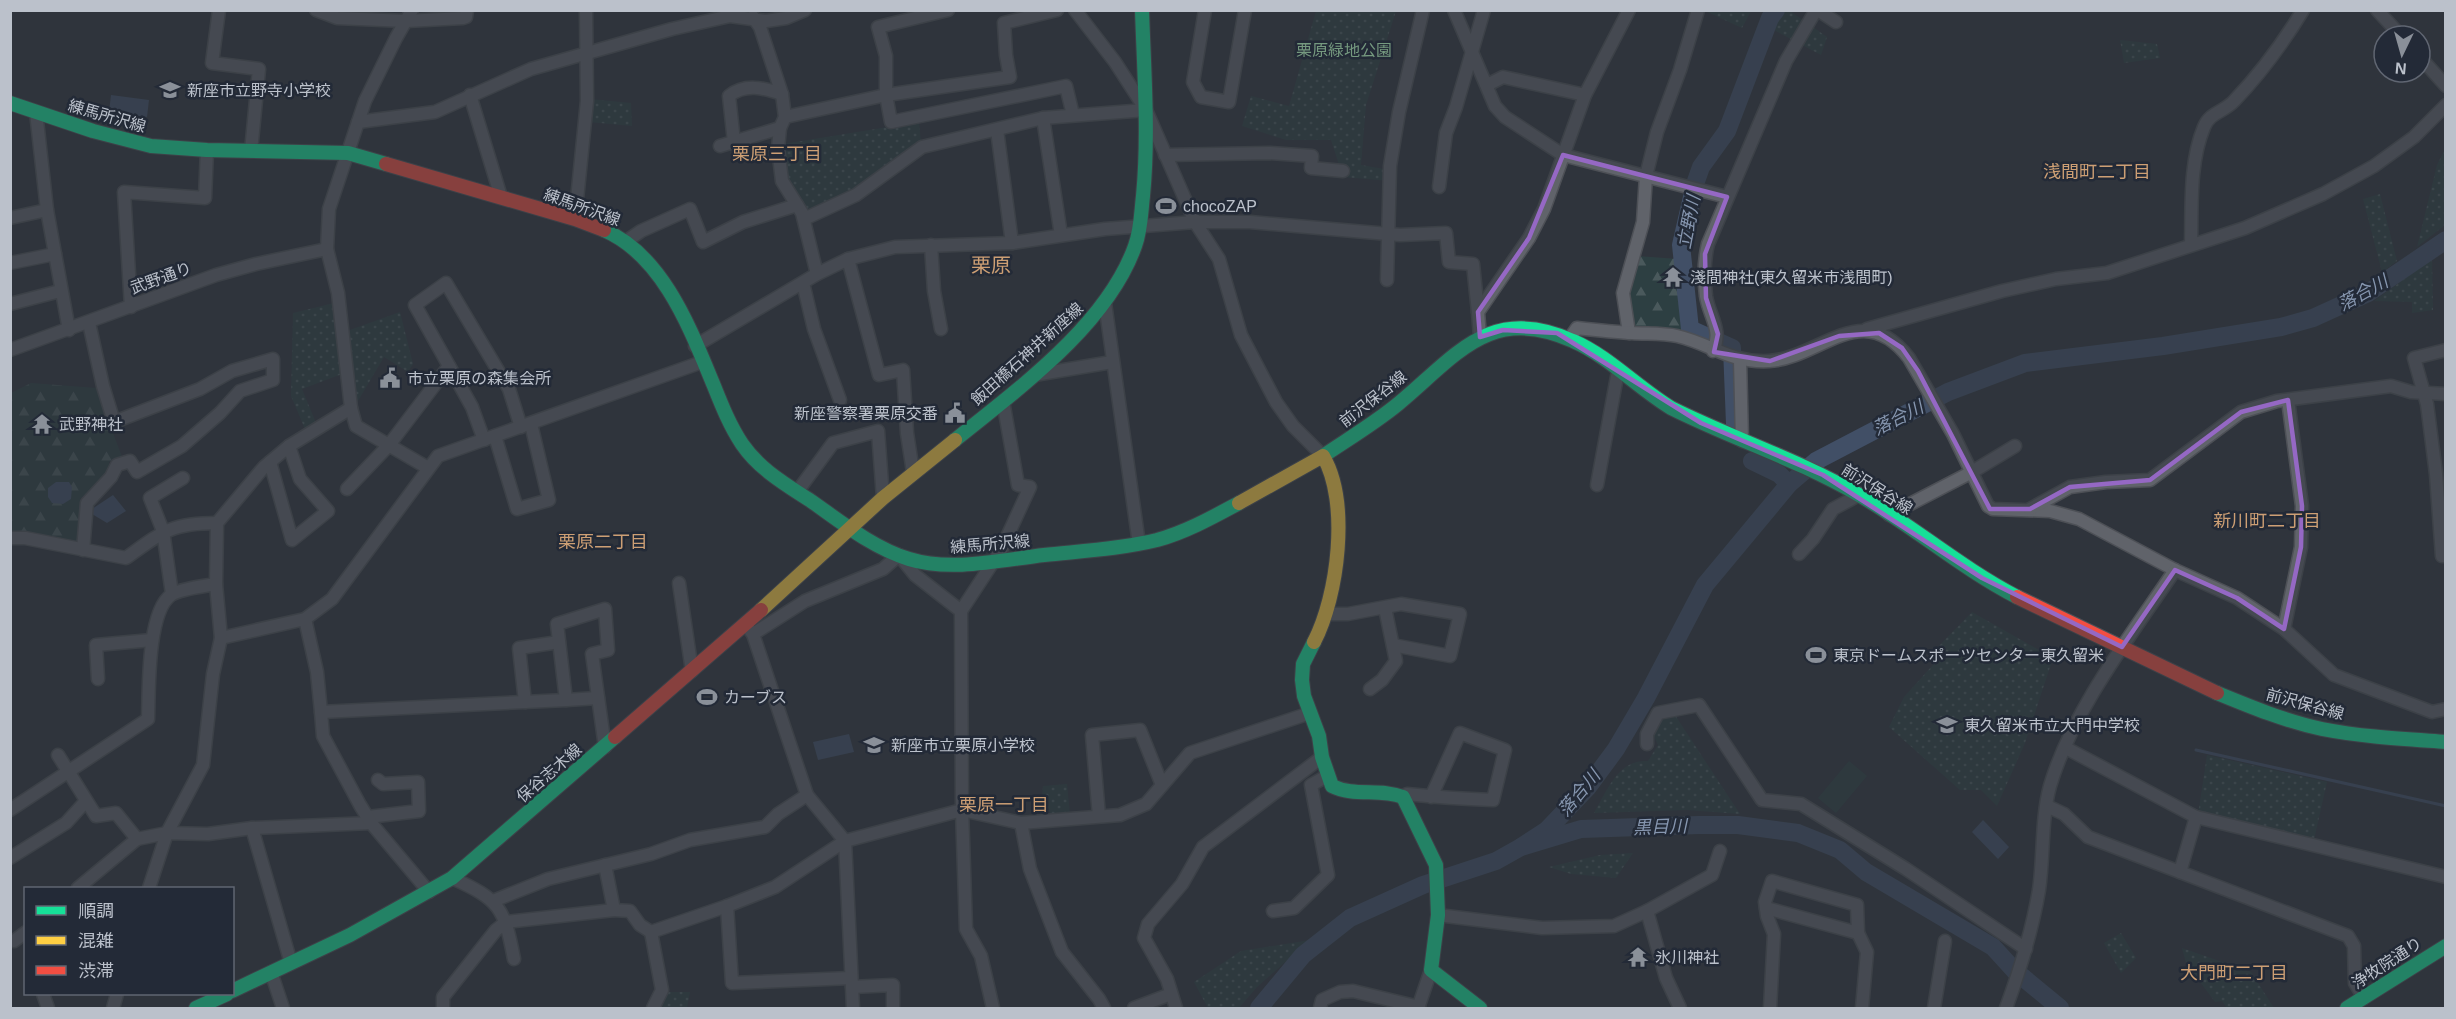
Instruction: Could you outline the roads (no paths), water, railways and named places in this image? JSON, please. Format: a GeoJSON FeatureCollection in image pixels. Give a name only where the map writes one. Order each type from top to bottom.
{"type":"FeatureCollection","features":[{"type":"Feature","properties":{"kind":"main road","name":"飯田橋石神井新座線"},"geometry":{"type":"LineString","coordinates":[[850,528],[913,472],[1033,375],[1082,330],[1105,303],[1126,265],[1140,226],[1147,155],[1142,10]]}},
{"type":"Feature","properties":{"kind":"main road","name":"練馬所沢線"},"geometry":{"type":"LineString","coordinates":[[10,103],[151,146],[207,150],[348,153],[575,219],[609,232],[625,242],[659,277],[742,444],[763,469],[881,548],[918,561],[951,565],[992,562],[1139,544],[1197,526],[1323,456]]}},
{"type":"Feature","properties":{"kind":"main road","name":"前沢保谷線"},"geometry":{"type":"LineString","coordinates":[[1323,456],[1398,404],[1453,352],[1480,337],[1503,330],[1536,330],[1557,333],[1598,354],[1667,406],[1823,476],[1859,495],[1982,578],[2207,688],[2289,719],[2317,727],[2375,737],[2445,742]]}},
{"type":"Feature","properties":{"kind":"main road"},"geometry":{"type":"LineString","coordinates":[[1323,456],[1330,468],[1338,513],[1337,556],[1326,614],[1318,636],[1303,664],[1304,696],[1319,736],[1322,757],[1332,786],[1344,792],[1395,794],[1403,797],[1423,834],[1436,866],[1438,915],[1431,970],[1480,1008]]}},
{"type":"Feature","properties":{"kind":"main road","name":"保谷志木線"},"geometry":{"type":"LineString","coordinates":[[234,990],[350,935],[452,878],[692,671],[750,629],[850,528]]}},
{"type":"Feature","properties":{"kind":"main road","name":"浄牧院通り"},"geometry":{"type":"LineString","coordinates":[[2354,1005],[2445,946]]}},
{"type":"Feature","properties":{"kind":"main road"},"geometry":{"type":"LineString","coordinates":[[203,1007],[224,995]]}},
{"type":"Feature","properties":{"kind":"street"},"geometry":{"type":"LineString","coordinates":[[219,10],[212,63],[259,69],[252,151]]}},
{"type":"Feature","properties":{"kind":"street"},"geometry":{"type":"LineString","coordinates":[[316,10],[337,18],[409,16],[463,18],[466,17],[467,10]]}},
{"type":"Feature","properties":{"kind":"street"},"geometry":{"type":"LineString","coordinates":[[575,219],[587,101],[586,10]]}},
{"type":"Feature","properties":{"kind":"street"},"geometry":{"type":"LineString","coordinates":[[358,122],[435,111],[531,69],[664,31],[730,16],[750,15],[766,21],[786,18],[805,10]]}},
{"type":"Feature","properties":{"kind":"street"},"geometry":{"type":"LineString","coordinates":[[948,10],[878,27],[886,56],[886,95],[891,122],[1066,87],[1073,115]]}},
{"type":"Feature","properties":{"kind":"street"},"geometry":{"type":"LineString","coordinates":[[720,146],[782,123],[886,95],[1010,77],[1004,23],[1057,10]]}},
{"type":"Feature","properties":{"kind":"street"},"geometry":{"type":"LineString","coordinates":[[1075,10],[1115,62],[1146,110],[1196,222],[1219,259],[1241,335],[1276,402],[1293,426],[1323,456]]}},
{"type":"Feature","properties":{"kind":"street"},"geometry":{"type":"LineString","coordinates":[[1205,10],[1193,82],[1201,97],[1229,102],[1245,10]]}},
{"type":"Feature","properties":{"kind":"street"},"geometry":{"type":"LineString","coordinates":[[1387,280],[1390,166],[1397,123],[1423,10]]}},
{"type":"Feature","properties":{"kind":"street"},"geometry":{"type":"LineString","coordinates":[[1454,10],[1495,106],[1505,117],[1563,155],[1727,196]]}},
{"type":"Feature","properties":{"kind":"street"},"geometry":{"type":"LineString","coordinates":[[1438,187],[1446,132],[1456,107],[1471,48],[1484,10]]}},
{"type":"Feature","properties":{"kind":"street"},"geometry":{"type":"LineString","coordinates":[[1478,312],[1534,228],[1544,209],[1585,95],[1629,10]]}},
{"type":"Feature","properties":{"kind":"street"},"geometry":{"type":"LineString","coordinates":[[1629,333],[1623,293],[1643,222],[1646,176],[1698,10]]}},
{"type":"Feature","properties":{"kind":"street"},"geometry":{"type":"LineString","coordinates":[[1717,346],[1706,298],[1705,254],[1727,196],[1786,62],[1817,10],[1836,22]]}},
{"type":"Feature","properties":{"kind":"street"},"geometry":{"type":"LineString","coordinates":[[2191,245],[2192,184],[2198,143],[2204,126],[2212,114],[2231,105],[2246,88],[2287,36],[2303,10]]}},
{"type":"Feature","properties":{"kind":"street"},"geometry":{"type":"LineString","coordinates":[[750,15],[760,27],[782,94],[782,123],[778,148],[782,181],[804,219],[817,274]]}},
{"type":"Feature","properties":{"kind":"street"},"geometry":{"type":"LineString","coordinates":[[409,16],[373,82],[358,122],[329,209],[327,249],[338,293],[351,408],[356,426],[428,468]]}},
{"type":"Feature","properties":{"kind":"street"},"geometry":{"type":"LineString","coordinates":[[2432,71],[2445,86]]}},
{"type":"Feature","properties":{"kind":"street"},"geometry":{"type":"LineString","coordinates":[[1487,85],[1503,77],[1585,95]]}},
{"type":"Feature","properties":{"kind":"street"},"geometry":{"type":"LineString","coordinates":[[734,142],[729,96],[736,91],[759,87],[782,94]]}},
{"type":"Feature","properties":{"kind":"street"},"geometry":{"type":"LineString","coordinates":[[470,95],[501,197]]}},
{"type":"Feature","properties":{"kind":"street"},"geometry":{"type":"LineString","coordinates":[[1570,338],[1577,328],[1676,336],[1717,346],[1738,359],[1770,361],[1785,358],[1839,336],[2002,291],[2056,279],[2107,273],[2245,228],[2323,194],[2374,166],[2414,137],[2445,105]]}},
{"type":"Feature","properties":{"kind":"street"},"geometry":{"type":"LineString","coordinates":[[804,219],[856,195],[922,147],[1043,118],[1146,110]]}},
{"type":"Feature","properties":{"kind":"street"},"geometry":{"type":"LineString","coordinates":[[36,112],[47,210],[60,291],[69,330]]}},
{"type":"Feature","properties":{"kind":"street"},"geometry":{"type":"LineString","coordinates":[[1043,118],[1061,235]]}},
{"type":"Feature","properties":{"kind":"street"},"geometry":{"type":"LineString","coordinates":[[997,130],[1012,243]]}},
{"type":"Feature","properties":{"kind":"street"},"geometry":{"type":"LineString","coordinates":[[131,307],[124,192],[205,198],[207,150]]}},
{"type":"Feature","properties":{"kind":"street"},"geometry":{"type":"LineString","coordinates":[[1166,155],[1270,153],[1312,156],[1311,168],[1343,171]]}},
{"type":"Feature","properties":{"kind":"street"},"geometry":{"type":"LineString","coordinates":[[625,242],[641,231],[690,209],[703,242],[743,222],[797,206]]}},
{"type":"Feature","properties":{"kind":"street"},"geometry":{"type":"LineString","coordinates":[[10,218],[47,210]]}},
{"type":"Feature","properties":{"kind":"street"},"geometry":{"type":"LineString","coordinates":[[695,346],[817,274],[848,260],[895,247],[1012,243],[1061,235],[1196,222],[1250,222],[1387,234],[1446,233],[1449,262],[1473,264],[1480,337]]}},
{"type":"Feature","properties":{"kind":"street"},"geometry":{"type":"LineString","coordinates":[[932,245],[934,291],[941,329]]}},
{"type":"Feature","properties":{"kind":"street","name":"武野通り"},"geometry":{"type":"LineString","coordinates":[[11,349],[236,269],[327,249]]}},
{"type":"Feature","properties":{"kind":"street"},"geometry":{"type":"LineString","coordinates":[[10,264],[55,254]]}},
{"type":"Feature","properties":{"kind":"street"},"geometry":{"type":"LineString","coordinates":[[848,260],[879,375],[903,370],[907,433],[913,472]]}},
{"type":"Feature","properties":{"kind":"street"},"geometry":{"type":"LineString","coordinates":[[446,283],[509,389],[526,426],[549,500],[517,509],[490,438],[415,305],[446,283]]}},
{"type":"Feature","properties":{"kind":"street"},"geometry":{"type":"LineString","coordinates":[[803,283],[814,329],[840,400]]}},
{"type":"Feature","properties":{"kind":"street"},"geometry":{"type":"LineString","coordinates":[[10,304],[60,291]]}},
{"type":"Feature","properties":{"kind":"street"},"geometry":{"type":"LineString","coordinates":[[1105,303],[1139,544]]}},
{"type":"Feature","properties":{"kind":"street"},"geometry":{"type":"LineString","coordinates":[[83,550],[87,503],[111,477],[117,465],[130,461],[137,472],[182,446],[220,413],[240,391],[273,380],[273,358],[232,371],[200,388],[114,422],[103,386],[89,323]]}},
{"type":"Feature","properties":{"kind":"street"},"geometry":{"type":"LineString","coordinates":[[1863,330],[1879,333],[1902,348],[1925,384],[1988,506],[1993,509],[2050,511],[2079,519],[2175,570],[2237,598],[2284,629],[2334,675],[2432,712],[2445,709]]}},
{"type":"Feature","properties":{"kind":"street"},"geometry":{"type":"LineString","coordinates":[[2445,350],[2414,358],[2427,404],[2443,526],[2442,556],[2445,556]]}},
{"type":"Feature","properties":{"kind":"street"},"geometry":{"type":"LineString","coordinates":[[1738,359],[1742,441]]}},
{"type":"Feature","properties":{"kind":"street"},"geometry":{"type":"LineString","coordinates":[[221,638],[305,619],[332,599],[438,456],[702,362]]}},
{"type":"Feature","properties":{"kind":"street"},"geometry":{"type":"LineString","coordinates":[[1033,375],[1112,362]]}},
{"type":"Feature","properties":{"kind":"street"},"geometry":{"type":"LineString","coordinates":[[347,489],[389,445],[449,366]]}},
{"type":"Feature","properties":{"kind":"street"},"geometry":{"type":"LineString","coordinates":[[1597,485],[1618,371]]}},
{"type":"Feature","properties":{"kind":"street"},"geometry":{"type":"LineString","coordinates":[[2030,509],[2070,487],[2106,482],[2150,480],[2241,412],[2277,400],[2391,386],[2423,394],[2445,394]]}},
{"type":"Feature","properties":{"kind":"street"},"geometry":{"type":"LineString","coordinates":[[2284,629],[2301,547],[2302,506],[2288,400]]}},
{"type":"Feature","properties":{"kind":"street"},"geometry":{"type":"LineString","coordinates":[[993,1008],[981,956],[966,929],[962,810],[961,611],[1001,550],[1030,487],[1018,484],[1003,401]]}},
{"type":"Feature","properties":{"kind":"street"},"geometry":{"type":"LineString","coordinates":[[149,887],[167,833],[203,765],[213,674],[221,638],[216,584],[217,523],[270,462],[289,446],[351,408]]}},
{"type":"Feature","properties":{"kind":"street"},"geometry":{"type":"LineString","coordinates":[[797,492],[833,443],[878,431],[883,498]]}},
{"type":"Feature","properties":{"kind":"street"},"geometry":{"type":"LineString","coordinates":[[270,462],[292,540],[328,511],[300,479],[289,446]]}},
{"type":"Feature","properties":{"kind":"street"},"geometry":{"type":"LineString","coordinates":[[1889,515],[1972,472],[2015,446]]}},
{"type":"Feature","properties":{"kind":"street"},"geometry":{"type":"LineString","coordinates":[[172,594],[163,531],[150,498],[183,478]]}},
{"type":"Feature","properties":{"kind":"street"},"geometry":{"type":"LineString","coordinates":[[1799,554],[1813,539],[1833,509],[1859,495]]}},
{"type":"Feature","properties":{"kind":"street"},"geometry":{"type":"LineString","coordinates":[[10,538],[25,538],[126,558],[163,531],[192,523],[217,523]]}},
{"type":"Feature","properties":{"kind":"street"},"geometry":{"type":"LineString","coordinates":[[853,1008],[845,841],[807,795],[750,629],[805,601],[883,569],[899,555],[915,575],[961,611]]}},
{"type":"Feature","properties":{"kind":"street"},"geometry":{"type":"LineString","coordinates":[[2006,1008],[2023,963],[2038,892],[2047,806],[2054,773],[2093,694],[2175,570]]}},
{"type":"Feature","properties":{"kind":"street"},"geometry":{"type":"LineString","coordinates":[[679,583],[692,671]]}},
{"type":"Feature","properties":{"kind":"street"},"geometry":{"type":"LineString","coordinates":[[10,810],[148,719],[152,640],[163,603],[172,594],[216,584]]}},
{"type":"Feature","properties":{"kind":"street"},"geometry":{"type":"LineString","coordinates":[[1326,614],[1348,614],[1401,604],[1460,614],[1450,656],[1393,645]]}},
{"type":"Feature","properties":{"kind":"street"},"geometry":{"type":"LineString","coordinates":[[1370,689],[1383,680],[1396,661],[1385,608]]}},
{"type":"Feature","properties":{"kind":"street"},"geometry":{"type":"LineString","coordinates":[[566,700],[557,624],[604,609],[608,650],[592,654],[605,747]]}},
{"type":"Feature","properties":{"kind":"street"},"geometry":{"type":"LineString","coordinates":[[305,619],[317,672],[323,736],[369,820],[429,892]]}},
{"type":"Feature","properties":{"kind":"street"},"geometry":{"type":"LineString","coordinates":[[98,679],[96,645],[152,640]]}},
{"type":"Feature","properties":{"kind":"street"},"geometry":{"type":"LineString","coordinates":[[525,702],[519,648],[559,642]]}},
{"type":"Feature","properties":{"kind":"street"},"geometry":{"type":"LineString","coordinates":[[321,712],[598,698]]}},
{"type":"Feature","properties":{"kind":"street"},"geometry":{"type":"LineString","coordinates":[[1647,744],[1647,734],[1658,713],[1699,705],[1761,800],[1802,804],[1926,881],[2026,949]]}},
{"type":"Feature","properties":{"kind":"street"},"geometry":{"type":"LineString","coordinates":[[651,932],[727,906],[775,886],[845,841],[962,810],[1021,823],[1120,815],[1146,804],[1190,753],[1310,714]]}},
{"type":"Feature","properties":{"kind":"street"},"geometry":{"type":"LineString","coordinates":[[1100,816],[1092,735],[1140,730],[1162,785]]}},
{"type":"Feature","properties":{"kind":"street"},"geometry":{"type":"LineString","coordinates":[[1403,797],[1407,794],[1431,796],[1493,800],[1505,750],[1460,733],[1431,796]]}},
{"type":"Feature","properties":{"kind":"street"},"geometry":{"type":"LineString","coordinates":[[2066,748],[2196,817],[2445,877]]}},
{"type":"Feature","properties":{"kind":"street"},"geometry":{"type":"LineString","coordinates":[[58,755],[96,816],[116,813],[137,839]]}},
{"type":"Feature","properties":{"kind":"street"},"geometry":{"type":"LineString","coordinates":[[1176,1008],[1167,979],[1144,938],[1148,924],[1182,884],[1203,847],[1322,757]]}},
{"type":"Feature","properties":{"kind":"street"},"geometry":{"type":"LineString","coordinates":[[1273,911],[1294,908],[1328,875],[1311,785],[1327,776]]}},
{"type":"Feature","properties":{"kind":"street"},"geometry":{"type":"LineString","coordinates":[[79,887],[137,839],[167,833],[208,834],[252,828],[369,820],[419,811],[418,782],[383,784],[378,780]]}},
{"type":"Feature","properties":{"kind":"street"},"geometry":{"type":"LineString","coordinates":[[493,901],[548,879],[651,854],[690,840],[765,827],[778,814],[807,795]]}},
{"type":"Feature","properties":{"kind":"street"},"geometry":{"type":"LineString","coordinates":[[10,858],[66,823],[86,801]]}},
{"type":"Feature","properties":{"kind":"street"},"geometry":{"type":"LineString","coordinates":[[2047,806],[2064,814],[2088,837],[2348,936],[2354,946],[2354,1005]]}},
{"type":"Feature","properties":{"kind":"street"},"geometry":{"type":"LineString","coordinates":[[2180,872],[2196,817]]}},
{"type":"Feature","properties":{"kind":"street"},"geometry":{"type":"LineString","coordinates":[[1021,823],[1030,869],[1062,952],[1099,999],[1102,1008]]}},
{"type":"Feature","properties":{"kind":"street"},"geometry":{"type":"LineString","coordinates":[[252,828],[291,963]]}},
{"type":"Feature","properties":{"kind":"street"},"geometry":{"type":"LineString","coordinates":[[1438,915],[1542,927],[1614,926],[1647,911],[1712,875],[1720,851]]}},
{"type":"Feature","properties":{"kind":"street"},"geometry":{"type":"LineString","coordinates":[[605,865],[614,910]]}},
{"type":"Feature","properties":{"kind":"street"},"geometry":{"type":"LineString","coordinates":[[452,878],[482,892],[493,901],[506,922],[514,959]]}},
{"type":"Feature","properties":{"kind":"street"},"geometry":{"type":"LineString","coordinates":[[1770,1008],[1774,934],[1766,908],[1772,882],[1857,904],[1858,933],[1867,952],[1862,1008]]}},
{"type":"Feature","properties":{"kind":"street"},"geometry":{"type":"LineString","coordinates":[[727,906],[732,983],[852,982],[893,985],[894,1008]]}},
{"type":"Feature","properties":{"kind":"street"},"geometry":{"type":"LineString","coordinates":[[1766,908],[1858,933]]}},
{"type":"Feature","properties":{"kind":"street"},"geometry":{"type":"LineString","coordinates":[[443,1008],[443,996],[496,930],[506,922],[614,910],[630,912],[640,925],[651,932],[662,990],[653,1008]]}},
{"type":"Feature","properties":{"kind":"street"},"geometry":{"type":"LineString","coordinates":[[1647,911],[1666,978],[1680,1008]]}},
{"type":"Feature","properties":{"kind":"street"},"geometry":{"type":"LineString","coordinates":[[14,941],[24,934]]}},
{"type":"Feature","properties":{"kind":"street"},"geometry":{"type":"LineString","coordinates":[[1934,1008],[1945,941]]}},
{"type":"Feature","properties":{"kind":"street"},"geometry":{"type":"LineString","coordinates":[[1320,1008],[1322,1000],[1353,991],[1419,1008],[1431,970]]}},
{"type":"Feature","properties":{"kind":"street"},"geometry":{"type":"LineString","coordinates":[[271,972],[283,1008]]}},
{"type":"Feature","properties":{"kind":"street"},"geometry":{"type":"LineString","coordinates":[[1134,1008],[1171,994]]}},
{"type":"Feature","properties":{"kind":"water"},"geometry":{"type":"Polygon","coordinates":[[[111,95],[149,100],[147,117],[109,112],[111,95]]]}},
{"type":"Feature","properties":{"kind":"water"},"geometry":{"type":"Polygon","coordinates":[[[56,482],[69,482],[72,487],[71,499],[63,504],[52,503],[48,497],[48,488],[56,482]]]}},
{"type":"Feature","properties":{"kind":"water"},"geometry":{"type":"Polygon","coordinates":[[[113,495],[126,511],[107,523],[92,514],[92,509],[113,495]]]}},
{"type":"Feature","properties":{"kind":"water"},"geometry":{"type":"Polygon","coordinates":[[[849,734],[854,752],[818,760],[813,742],[849,734]]]}},
{"type":"Feature","properties":{"kind":"water"},"geometry":{"type":"Polygon","coordinates":[[[1983,820],[2009,847],[1998,859],[1972,832],[1983,820]]]}},
{"type":"Feature","properties":{"kind":"waterway","name":"立野川"},"geometry":{"type":"LineString","coordinates":[[1735,424],[1732,348],[1690,329],[1681,245],[1701,167],[1727,131],[1770,18],[1776,10]]}},
{"type":"Feature","properties":{"kind":"waterway","name":"落合川"},"geometry":{"type":"LineString","coordinates":[[1521,847],[1547,830],[1588,787],[1616,749],[1646,698],[1705,585],[1789,484],[1816,461],[1948,392],[2025,363],[2163,346],[2281,327],[2313,318],[2368,293],[2446,240]]}},
{"type":"Feature","properties":{"kind":"waterway","name":"立野川"},"geometry":{"type":"LineString","coordinates":[[1752,461],[1779,474],[1789,484]]}},
{"type":"Feature","properties":{"kind":"waterway"},"geometry":{"type":"LineString","coordinates":[[2196,750],[2446,806]]}},
{"type":"Feature","properties":{"kind":"waterway","name":"黒目川"},"geometry":{"type":"LineString","coordinates":[[1259,1008],[1303,955],[1350,918],[1423,885],[1496,861],[1521,847],[1581,829],[1699,825],[1738,825],[1798,833],[1840,850],[1866,872],[1993,947],[2014,970],[2060,1008]]}},
{"type":"Feature","properties":{"kind":"place","name":"新座市立野寺小学校"},"geometry":{"type":"Point","coordinates":[170,90]}},
{"type":"Feature","properties":{"kind":"place","name":"chocoZAP"},"geometry":{"type":"Point","coordinates":[1166,206]}},
{"type":"Feature","properties":{"kind":"place","name":"淺間神社(東久留米市浅間町)"},"geometry":{"type":"Point","coordinates":[1673,277]}},
{"type":"Feature","properties":{"kind":"place","name":"市立栗原の森集会所"},"geometry":{"type":"Point","coordinates":[390,378]}},
{"type":"Feature","properties":{"kind":"place","name":"新座警察署栗原交番"},"geometry":{"type":"Point","coordinates":[955,413]}},
{"type":"Feature","properties":{"kind":"place","name":"武野神社"},"geometry":{"type":"Point","coordinates":[42,424]}},
{"type":"Feature","properties":{"kind":"place","name":"東京ドームスポーツセンター東久留米"},"geometry":{"type":"Point","coordinates":[1816,655]}},
{"type":"Feature","properties":{"kind":"place","name":"カーブス"},"geometry":{"type":"Point","coordinates":[707,697]}},
{"type":"Feature","properties":{"kind":"place","name":"東久留米市立大門中学校"},"geometry":{"type":"Point","coordinates":[1947,725]}},
{"type":"Feature","properties":{"kind":"place","name":"新座市立栗原小学校"},"geometry":{"type":"Point","coordinates":[874,745]}},
{"type":"Feature","properties":{"kind":"place","name":"氷川神社"},"geometry":{"type":"Point","coordinates":[1638,957]}},
{"type":"Feature","properties":{"kind":"district","name":"栗原三丁目"},"geometry":{"type":"Point","coordinates":[777,154]}},
{"type":"Feature","properties":{"kind":"district","name":"浅間町二丁目"},"geometry":{"type":"Point","coordinates":[2097,172]}},
{"type":"Feature","properties":{"kind":"district","name":"栗原"},"geometry":{"type":"Point","coordinates":[991,265]}},
{"type":"Feature","properties":{"kind":"district","name":"新川町二丁目"},"geometry":{"type":"Point","coordinates":[2267,521]}},
{"type":"Feature","properties":{"kind":"district","name":"栗原二丁目"},"geometry":{"type":"Point","coordinates":[603,542]}},
{"type":"Feature","properties":{"kind":"district","name":"栗原一丁目"},"geometry":{"type":"Point","coordinates":[1004,805]}},
{"type":"Feature","properties":{"kind":"district","name":"大門町二丁目"},"geometry":{"type":"Point","coordinates":[2234,973]}},
{"type":"Feature","properties":{"kind":"park label","name":"栗原緑地公園"},"geometry":{"type":"Point","coordinates":[1344,50]}}]}
